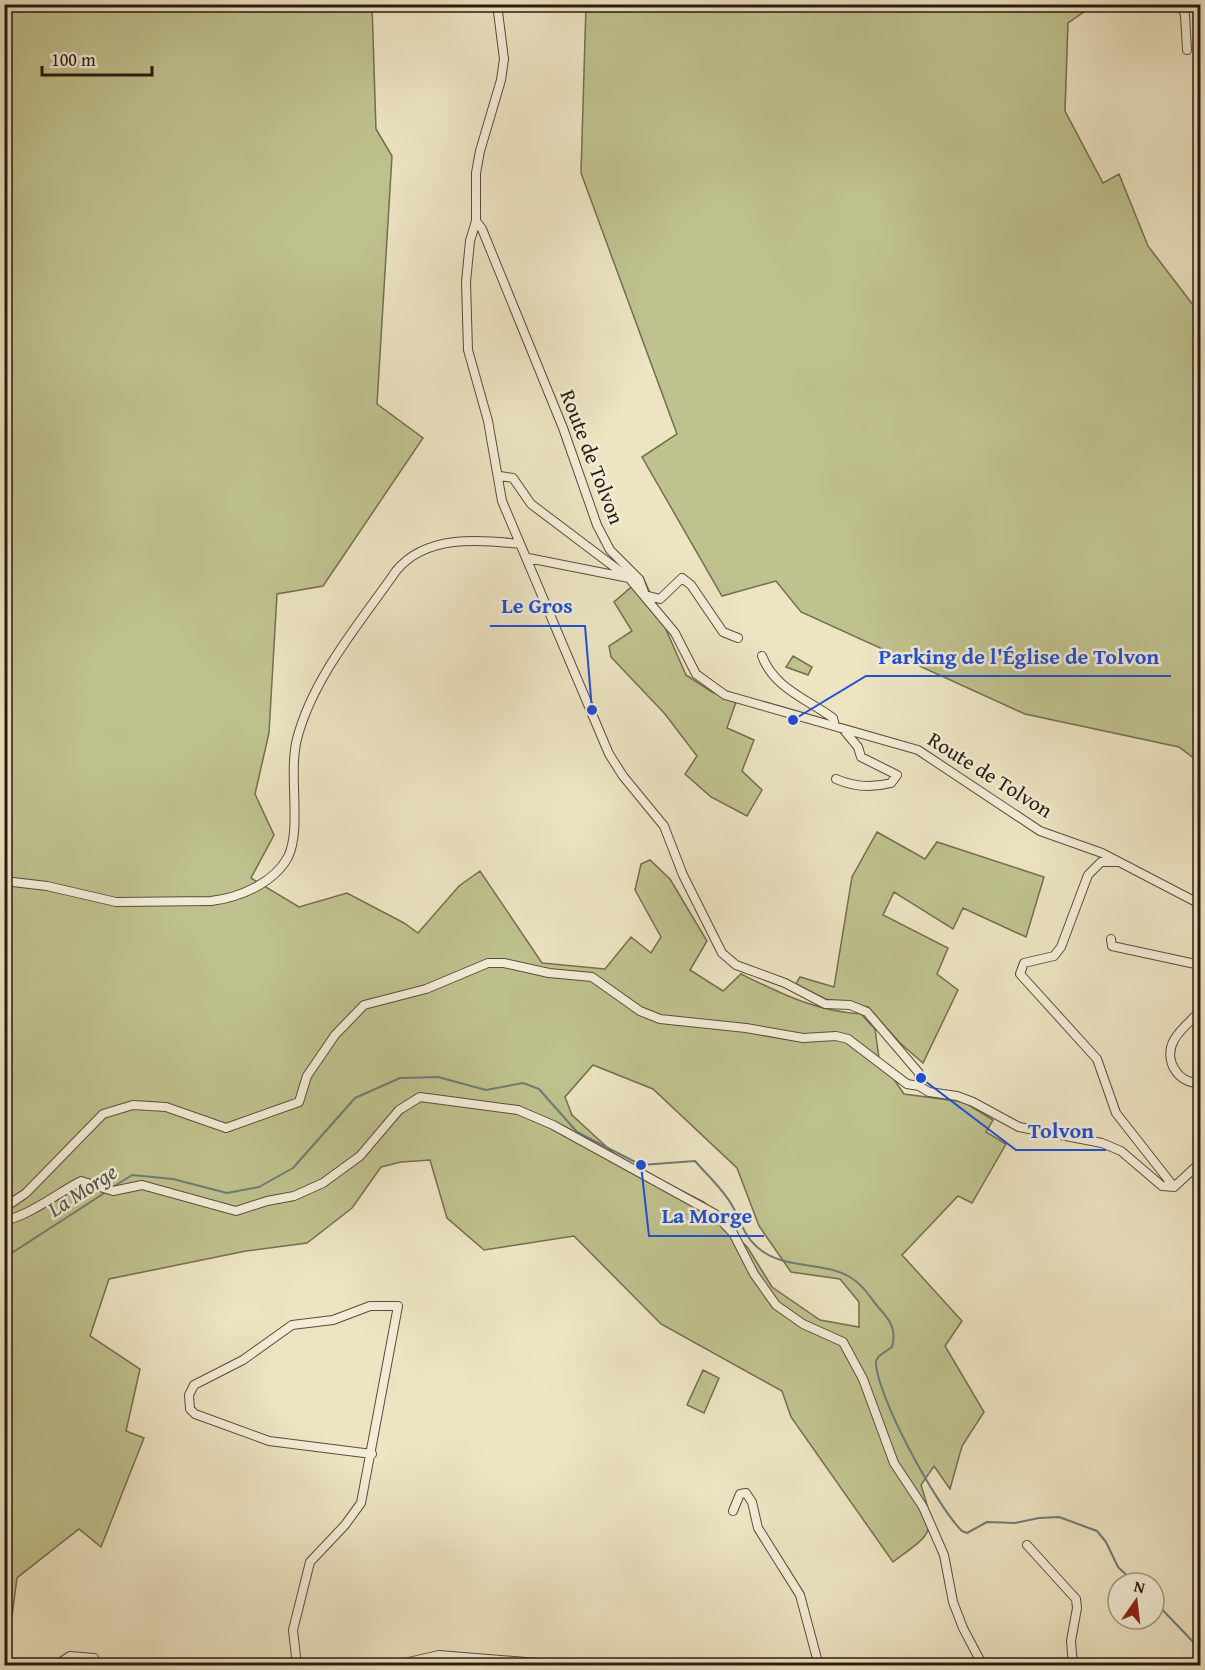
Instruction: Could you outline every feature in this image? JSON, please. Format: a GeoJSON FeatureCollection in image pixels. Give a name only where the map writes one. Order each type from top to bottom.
{"type":"FeatureCollection","features":[{"type":"Feature","properties":{"kind":"street","name":"Route de Tolvon"},"geometry":{"type":"LineString","coordinates":[[497,4],[504,59],[501,80],[480,151],[476,220],[482,229],[563,428],[597,525],[610,550],[639,579],[645,595],[675,633],[689,663],[706,683],[725,695],[918,750],[1040,831],[1121,862],[1164,887],[1200,904]]}},
{"type":"Feature","properties":{"kind":"street"},"geometry":{"type":"LineString","coordinates":[[1180,4],[1185,15],[1187,50]]}},
{"type":"Feature","properties":{"kind":"street"},"geometry":{"type":"LineString","coordinates":[[476,220],[470,241],[466,282],[467,341],[500,476],[502,501],[609,754],[623,776],[664,826],[683,875],[722,953],[736,965],[785,983],[825,1004],[850,1005],[867,1012],[919,1073],[921,1078],[919,1086]]}},
{"type":"Feature","properties":{"kind":"street"},"geometry":{"type":"LineString","coordinates":[[500,476],[513,478],[531,504],[628,578],[645,595],[660,599],[665,597],[669,589],[682,578],[691,585],[723,632],[738,638]]}},
{"type":"Feature","properties":{"kind":"street"},"geometry":{"type":"LineString","coordinates":[[4,881],[47,886],[116,902],[212,901],[232,897],[252,889],[281,867],[292,845],[294,753],[310,705],[330,666],[396,571],[405,560],[434,545],[459,542],[520,544]]}},
{"type":"Feature","properties":{"kind":"street"},"geometry":{"type":"LineString","coordinates":[[528,558],[628,578]]}},
{"type":"Feature","properties":{"kind":"street"},"geometry":{"type":"LineString","coordinates":[[762,656],[767,669],[775,678],[833,718],[838,727],[858,747],[861,757],[897,775],[891,783],[869,787],[850,785],[836,779]]}},
{"type":"Feature","properties":{"kind":"street"},"geometry":{"type":"LineString","coordinates":[[1121,862],[1101,862],[1088,875],[1061,947],[1054,956],[1024,963],[1020,974],[1097,1059],[1116,1113],[1173,1187]]}},
{"type":"Feature","properties":{"kind":"street"},"geometry":{"type":"LineString","coordinates":[[1111,939],[1112,946],[1200,964]]}},
{"type":"Feature","properties":{"kind":"street"},"geometry":{"type":"LineString","coordinates":[[4,1208],[26,1193],[103,1114],[133,1105],[166,1107],[226,1128],[299,1102],[307,1076],[335,1035],[364,1005],[426,989],[488,963],[504,963],[549,973],[592,977],[605,984],[640,1011],[660,1019],[746,1028],[803,1038],[836,1036],[848,1039],[907,1084],[919,1086],[928,1092],[973,1101],[1019,1126],[1102,1143],[1121,1151],[1162,1186],[1173,1187],[1200,1163]]}},
{"type":"Feature","properties":{"kind":"street"},"geometry":{"type":"LineString","coordinates":[[1200,1011],[1174,1039],[1170,1051],[1174,1071],[1185,1081],[1200,1083]]}},
{"type":"Feature","properties":{"kind":"street"},"geometry":{"type":"LineString","coordinates":[[4,1221],[24,1216],[52,1196],[81,1181],[112,1191],[142,1185],[236,1211],[267,1201],[294,1196],[322,1184],[360,1156],[399,1110],[420,1097],[518,1110],[553,1125],[715,1214],[733,1233],[753,1274],[776,1305],[803,1324],[843,1342],[862,1379],[894,1463],[923,1507],[944,1555],[953,1602],[963,1628],[983,1665]]}},
{"type":"Feature","properties":{"kind":"street"},"geometry":{"type":"LineString","coordinates":[[297,1665],[293,1630],[310,1562],[345,1525],[361,1503],[372,1454],[386,1362],[399,1308],[396,1304],[370,1306],[333,1320],[297,1323],[243,1360],[197,1383],[189,1395],[190,1409],[195,1414],[269,1441],[372,1454]]}},
{"type":"Feature","properties":{"kind":"street"},"geometry":{"type":"LineString","coordinates":[[733,1511],[740,1494],[746,1493],[752,1502],[758,1528],[800,1595],[819,1665]]}},
{"type":"Feature","properties":{"kind":"street"},"geometry":{"type":"LineString","coordinates":[[1027,1545],[1076,1599],[1077,1608],[1071,1641],[1073,1665]]}},
{"type":"Feature","properties":{"kind":"street"},"geometry":{"type":"LineString","coordinates":[[391,1665],[439,1654],[576,1665]]}},
{"type":"Feature","properties":{"kind":"street"},"geometry":{"type":"LineString","coordinates":[[54,1665],[70,1656],[94,1658]]}},
{"type":"Feature","properties":{"kind":"green space"},"geometry":{"type":"Polygon","coordinates":[[[5,5],[372,5],[376,129],[392,156],[377,404],[423,438],[323,586],[277,594],[269,733],[255,794],[274,835],[251,878],[299,907],[347,893],[404,923],[418,933],[459,886],[480,871],[542,963],[605,969],[631,937],[651,953],[661,937],[635,890],[641,864],[650,860],[670,879],[707,941],[690,970],[723,991],[741,974],[785,995],[814,1005],[861,1014],[875,1029],[879,1058],[904,1094],[964,1102],[993,1120],[986,1132],[1006,1144],[972,1203],[958,1196],[902,1255],[962,1321],[945,1346],[984,1412],[962,1446],[950,1489],[934,1466],[921,1485],[929,1514],[928,1531],[916,1545],[893,1562],[791,1417],[782,1391],[661,1324],[574,1236],[484,1250],[447,1218],[430,1160],[401,1162],[381,1167],[352,1208],[307,1243],[246,1251],[109,1279],[90,1336],[140,1369],[126,1431],[144,1438],[101,1547],[79,1529],[17,1578],[12,1616],[5,1620],[5,5]],[[593,1065],[565,1097],[572,1115],[621,1160],[704,1202],[748,1248],[772,1287],[820,1320],[859,1327],[859,1302],[840,1279],[791,1272],[759,1226],[737,1168],[653,1089],[593,1065]]]}},
{"type":"Feature","properties":{"kind":"green space"},"geometry":{"type":"Polygon","coordinates":[[[586,5],[1094,5],[1068,23],[1065,111],[1103,183],[1119,174],[1148,246],[1200,314],[1200,763],[1179,747],[1025,714],[801,612],[776,581],[722,596],[642,457],[677,434],[581,173],[586,5]]]}},
{"type":"Feature","properties":{"kind":"green space"},"geometry":{"type":"Polygon","coordinates":[[[643,577],[686,675],[712,692],[736,702],[727,728],[754,740],[742,771],[762,790],[747,816],[711,797],[685,774],[697,756],[665,714],[611,657],[609,646],[632,631],[614,602],[643,577]]]}},
{"type":"Feature","properties":{"kind":"green space"},"geometry":{"type":"Polygon","coordinates":[[[793,656],[812,667],[808,675],[786,667],[793,656]]]}},
{"type":"Feature","properties":{"kind":"green space"},"geometry":{"type":"Polygon","coordinates":[[[877,832],[925,859],[937,842],[1044,877],[1026,937],[963,908],[953,929],[894,892],[883,915],[948,948],[937,974],[958,990],[923,1063],[900,1043],[868,1007],[825,999],[796,984],[800,977],[834,987],[852,877],[877,832]]]}},
{"type":"Feature","properties":{"kind":"green space"},"geometry":{"type":"Polygon","coordinates":[[[703,1370],[719,1378],[704,1413],[687,1405],[703,1370]]]}},
{"type":"Feature","properties":{"kind":"waterway","name":"La Morge"},"geometry":{"type":"LineString","coordinates":[[110,1189],[132,1175],[173,1179],[227,1193],[259,1187],[293,1168],[355,1098],[400,1078],[438,1077],[486,1090],[523,1083],[539,1089],[577,1132],[641,1165],[695,1161],[729,1201],[745,1232],[766,1254],[790,1262],[839,1272],[855,1280],[862,1287],[886,1316],[893,1330],[892,1347],[876,1361],[878,1377],[896,1423],[938,1499],[962,1531],[967,1533],[987,1522],[1015,1523],[1059,1517],[1097,1531],[1122,1571]]}},
{"type":"Feature","properties":{"kind":"waterway","name":"La Morge"},"geometry":{"type":"LineString","coordinates":[[4,1258],[106,1192]]}},
{"type":"Feature","properties":{"kind":"waterway","name":"La Morge"},"geometry":{"type":"LineString","coordinates":[[1166,1614],[1200,1649]]}},
{"type":"Feature","properties":{"kind":"place","name":"Le Gros"},"geometry":{"type":"Point","coordinates":[592,710]}},
{"type":"Feature","properties":{"kind":"place","name":"Parking de l'Église de Tolvon"},"geometry":{"type":"Point","coordinates":[793,720]}},
{"type":"Feature","properties":{"kind":"place","name":"Tolvon"},"geometry":{"type":"Point","coordinates":[921,1078]}},
{"type":"Feature","properties":{"kind":"place","name":"La Morge"},"geometry":{"type":"Point","coordinates":[641,1165]}}]}
